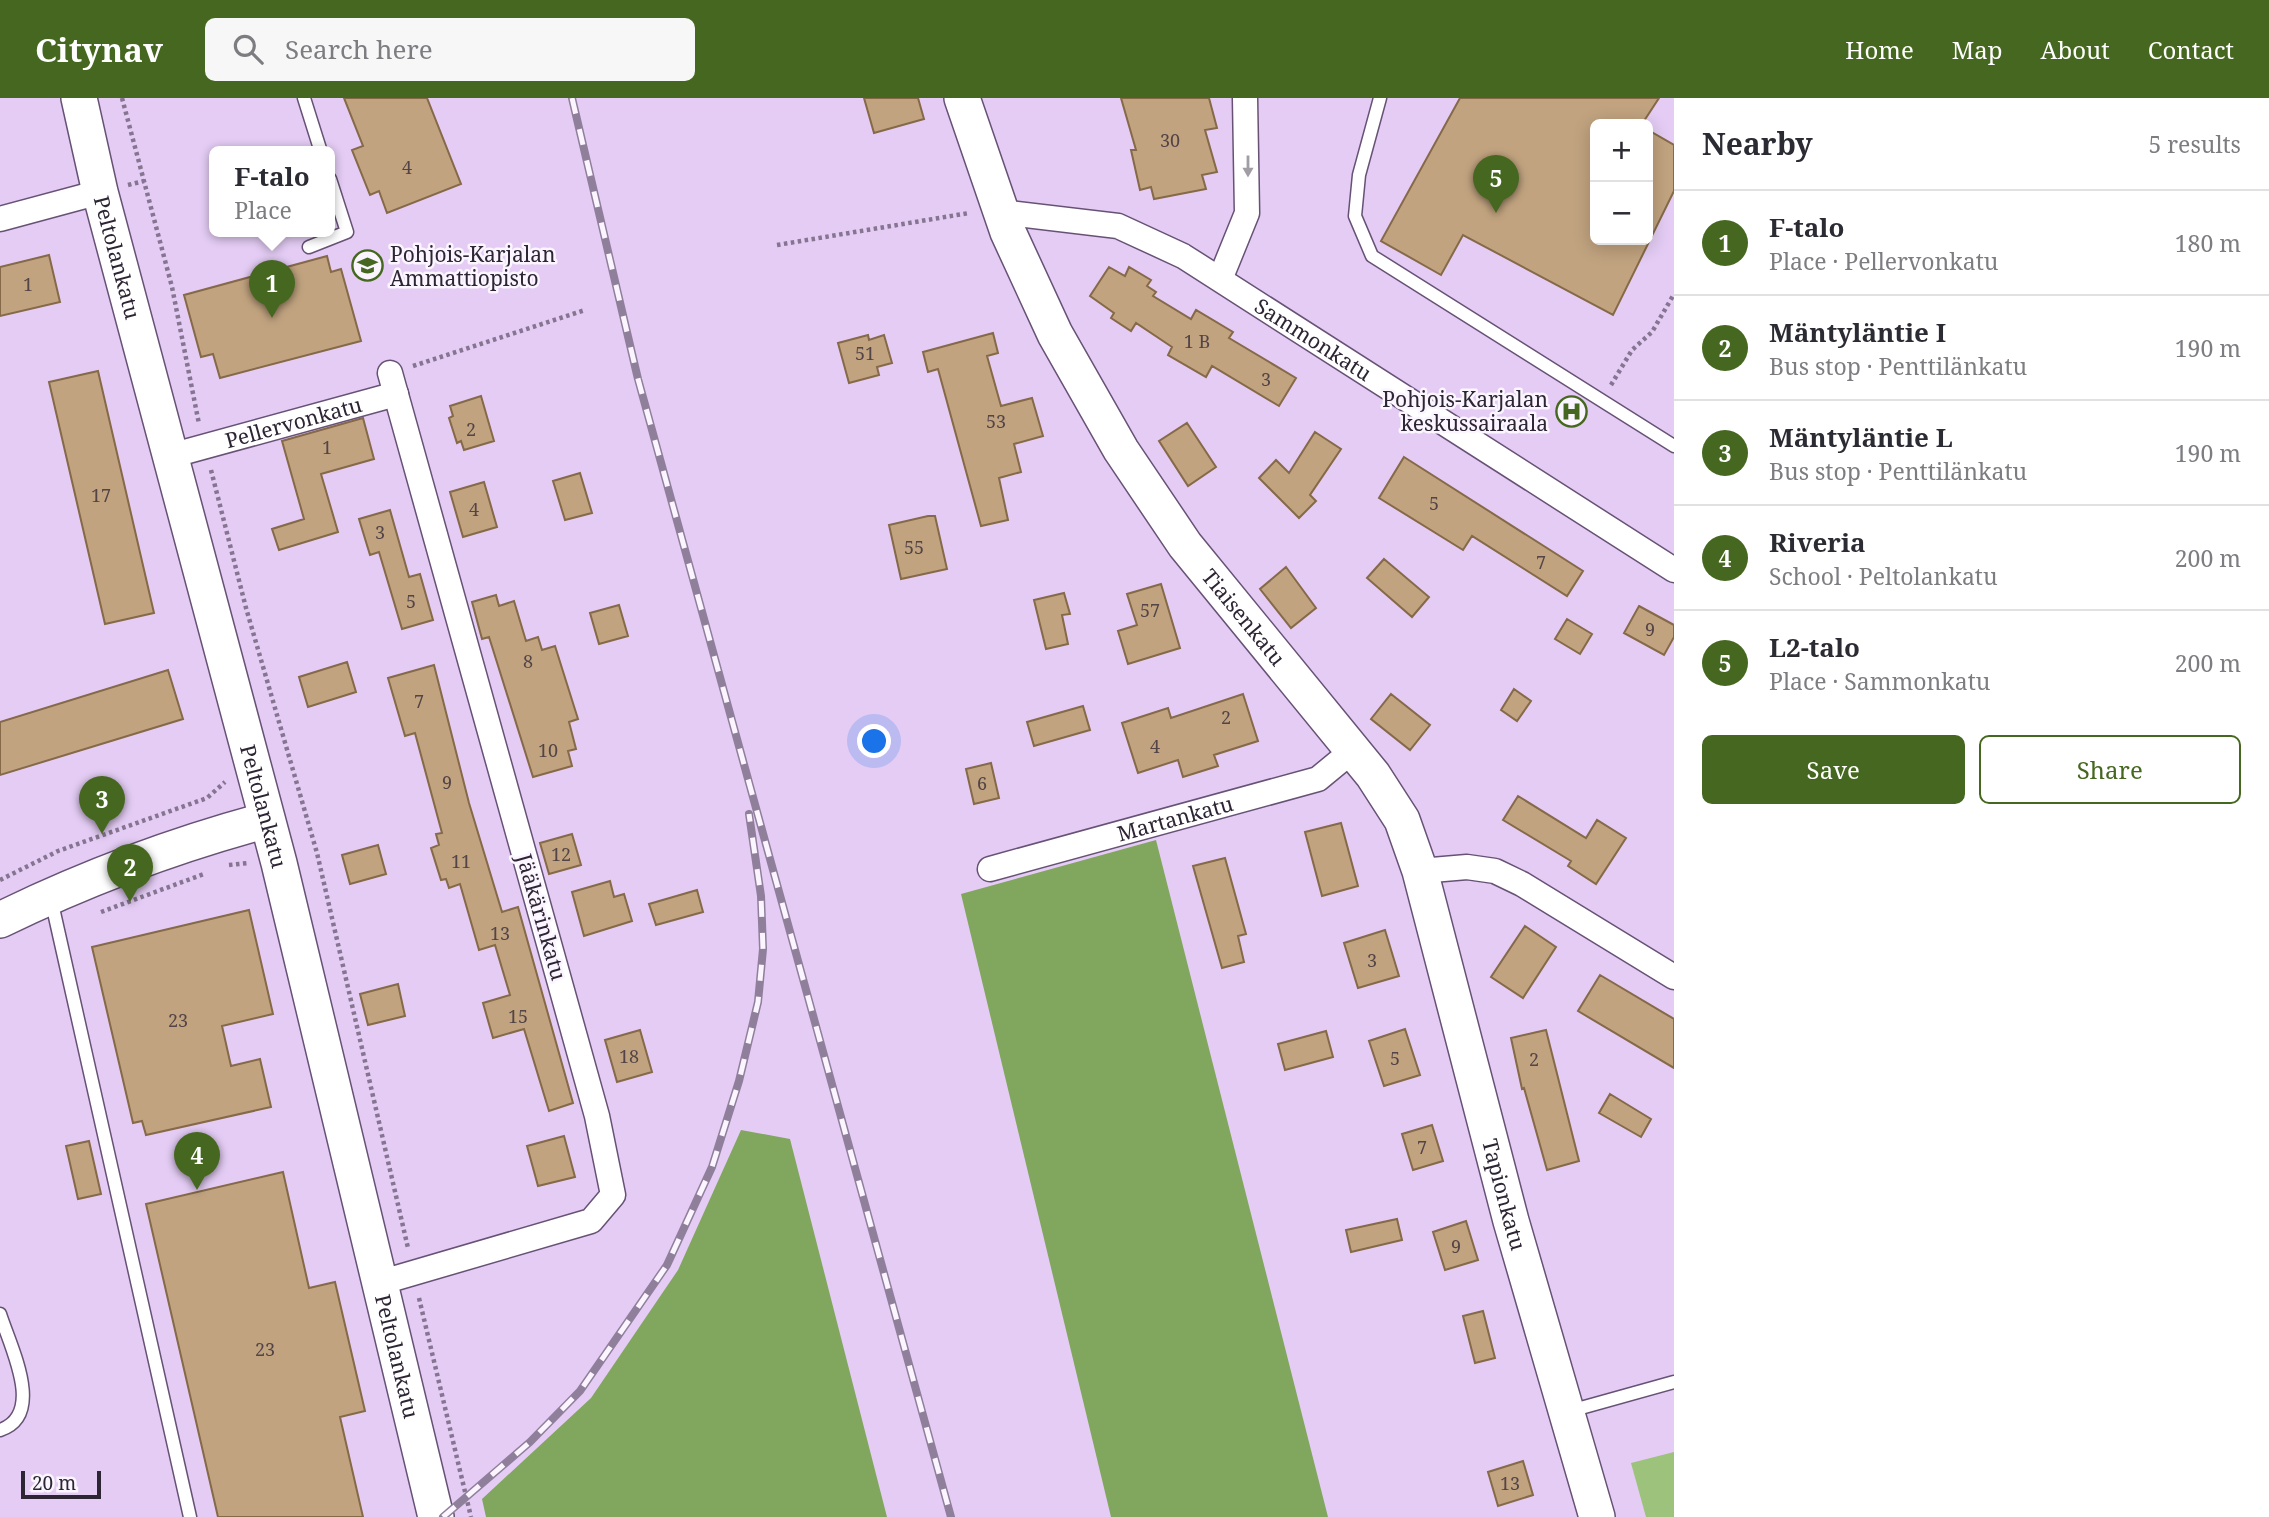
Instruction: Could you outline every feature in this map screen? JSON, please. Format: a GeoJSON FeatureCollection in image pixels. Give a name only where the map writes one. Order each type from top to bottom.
{"type":"FeatureCollection","features":[{"type":"Feature","properties":{"kind":"street","name":"Peltolankatu"},"geometry":{"type":"LineString","coordinates":[[79,98],[100,192],[267,820],[436,1517]]}},
{"type":"Feature","properties":{"kind":"street","name":"Tiaisenkatu"},"geometry":{"type":"LineString","coordinates":[[962,98],[988,212],[1121,450],[1185,545],[1352,751],[1402,820],[1420,871]]}},
{"type":"Feature","properties":{"kind":"street"},"geometry":{"type":"LineString","coordinates":[[1221,278],[1247,214],[1245,98]]}},
{"type":"Feature","properties":{"kind":"street"},"geometry":{"type":"LineString","coordinates":[[0,219],[100,192]]}},
{"type":"Feature","properties":{"kind":"street","name":"Sammonkatu"},"geometry":{"type":"LineString","coordinates":[[988,212],[1118,226],[1221,278],[1674,570]]}},
{"type":"Feature","properties":{"kind":"street","name":"Pellervonkatu"},"geometry":{"type":"LineString","coordinates":[[170,456],[393,384]]}},
{"type":"Feature","properties":{"kind":"street","name":"Jääkärinkatu"},"geometry":{"type":"LineString","coordinates":[[379,1283],[590,1222],[612,1195],[597,1116],[393,384]]}},
{"type":"Feature","properties":{"kind":"street","name":"Martankatu"},"geometry":{"type":"LineString","coordinates":[[990,869],[1318,779],[1352,751]]}},
{"type":"Feature","properties":{"kind":"street"},"geometry":{"type":"LineString","coordinates":[[0,920],[50,895],[195,840],[267,820]]}},
{"type":"Feature","properties":{"kind":"street"},"geometry":{"type":"LineString","coordinates":[[1420,871],[1467,867],[1495,871],[1674,977]]}},
{"type":"Feature","properties":{"kind":"street","name":"Tapionkatu"},"geometry":{"type":"LineString","coordinates":[[1420,871],[1511,1221],[1597,1517]]}},
{"type":"Feature","properties":{"kind":"lane"},"geometry":{"type":"LineString","coordinates":[[304,98],[319,146]]}},
{"type":"Feature","properties":{"kind":"lane"},"geometry":{"type":"LineString","coordinates":[[1380,98],[1359,175],[1355,216],[1372,256],[1674,446]]}},
{"type":"Feature","properties":{"kind":"lane"},"geometry":{"type":"LineString","coordinates":[[335,195],[347,232],[335,237]]}},
{"type":"Feature","properties":{"kind":"lane"},"geometry":{"type":"LineString","coordinates":[[309,247],[334,237]]}},
{"type":"Feature","properties":{"kind":"lane"},"geometry":{"type":"LineString","coordinates":[[50,895],[190,1517]]}},
{"type":"Feature","properties":{"kind":"lane"},"geometry":{"type":"LineString","coordinates":[[0,1314],[23,1389],[22,1411],[13,1426],[0,1430]]}},
{"type":"Feature","properties":{"kind":"lane"},"geometry":{"type":"LineString","coordinates":[[1568,1411],[1674,1382]]}},
{"type":"Feature","properties":{"kind":"path"},"geometry":{"type":"LineString","coordinates":[[122,98],[172,287],[205,446],[246,608],[317,853],[471,1517]]}},
{"type":"Feature","properties":{"kind":"path"},"geometry":{"type":"LineString","coordinates":[[777,246],[988,212]]}},
{"type":"Feature","properties":{"kind":"path"},"geometry":{"type":"LineString","coordinates":[[1602,401],[1632,351],[1651,332],[1674,294]]}},
{"type":"Feature","properties":{"kind":"path"},"geometry":{"type":"LineString","coordinates":[[393,384],[585,310]]}},
{"type":"Feature","properties":{"kind":"path"},"geometry":{"type":"LineString","coordinates":[[0,880],[58,851],[208,798],[231,776],[291,757]]}},
{"type":"Feature","properties":{"kind":"green space"},"geometry":{"type":"Polygon","coordinates":[[[1156,840],[1328,1517],[1111,1517],[961,894],[1156,840]]]}},
{"type":"Feature","properties":{"kind":"green space"},"geometry":{"type":"Polygon","coordinates":[[[741,1130],[790,1139],[887,1517],[486,1517],[482,1499],[591,1398],[678,1270],[741,1130]]]}},
{"type":"Feature","properties":{"kind":"green space"},"geometry":{"type":"Polygon","coordinates":[[[1674,1452],[1674,1517],[1646,1517],[1631,1463],[1674,1452]]]}},
{"type":"Feature","properties":{"kind":"building"},"geometry":{"type":"Polygon","coordinates":[[[344,98],[427,98],[461,184],[387,213],[379,191],[370,195],[352,150],[363,146],[344,98]]]}},
{"type":"Feature","properties":{"kind":"building"},"geometry":{"type":"Polygon","coordinates":[[[864,98],[918,98],[924,119],[874,133],[864,98]]]}},
{"type":"Feature","properties":{"kind":"building"},"geometry":{"type":"Polygon","coordinates":[[[1121,98],[1209,98],[1217,128],[1205,130],[1217,172],[1202,175],[1206,189],[1154,199],[1151,187],[1140,190],[1131,150],[1136,150],[1121,98]]]}},
{"type":"Feature","properties":{"kind":"building"},"geometry":{"type":"Polygon","coordinates":[[[1460,98],[1659,98],[1645,119],[1590,119],[1590,245],[1647,245],[1613,315],[1463,235],[1441,275],[1381,241],[1460,98]]]}},
{"type":"Feature","properties":{"kind":"building"},"geometry":{"type":"Polygon","coordinates":[[[1653,133],[1674,145],[1674,191],[1653,234],[1653,133]]]}},
{"type":"Feature","properties":{"kind":"building"},"geometry":{"type":"Polygon","coordinates":[[[49,255],[60,302],[0,316],[0,267],[49,255]]]}},
{"type":"Feature","properties":{"kind":"building"},"geometry":{"type":"Polygon","coordinates":[[[327,256],[331,272],[341,269],[361,341],[220,378],[213,354],[201,357],[184,295],[327,256]]]}},
{"type":"Feature","properties":{"kind":"building"},"geometry":{"type":"Polygon","coordinates":[[[1109,267],[1125,276],[1129,267],[1151,280],[1147,286],[1156,292],[1153,296],[1191,319],[1196,310],[1233,332],[1229,338],[1296,378],[1279,406],[1212,366],[1206,377],[1168,355],[1172,347],[1136,323],[1131,331],[1111,318],[1114,313],[1090,296],[1109,267]]]}},
{"type":"Feature","properties":{"kind":"building"},"geometry":{"type":"Polygon","coordinates":[[[993,333],[998,353],[987,356],[1001,406],[1032,398],[1043,436],[1014,444],[1021,472],[999,478],[1008,520],[981,526],[938,369],[928,372],[923,352],[993,333]]]}},
{"type":"Feature","properties":{"kind":"building"},"geometry":{"type":"Polygon","coordinates":[[[868,335],[869,340],[884,335],[892,363],[877,367],[879,375],[849,383],[838,343],[868,335]]]}},
{"type":"Feature","properties":{"kind":"building"},"geometry":{"type":"Polygon","coordinates":[[[98,371],[154,613],[105,624],[49,382],[98,371]]]}},
{"type":"Feature","properties":{"kind":"building"},"geometry":{"type":"Polygon","coordinates":[[[481,396],[494,441],[464,450],[461,441],[457,443],[449,418],[453,416],[450,406],[481,396]]]}},
{"type":"Feature","properties":{"kind":"building"},"geometry":{"type":"Polygon","coordinates":[[[363,418],[374,459],[321,474],[338,532],[279,550],[272,529],[304,519],[282,441],[363,418]]]}},
{"type":"Feature","properties":{"kind":"building"},"geometry":{"type":"Polygon","coordinates":[[[1187,423],[1216,467],[1188,486],[1159,441],[1187,423]]]}},
{"type":"Feature","properties":{"kind":"building"},"geometry":{"type":"Polygon","coordinates":[[[1315,432],[1341,449],[1310,495],[1316,501],[1299,518],[1259,478],[1276,460],[1289,473],[1315,432]]]}},
{"type":"Feature","properties":{"kind":"building"},"geometry":{"type":"Polygon","coordinates":[[[1404,457],[1583,571],[1567,596],[1472,536],[1463,550],[1379,498],[1404,457]]]}},
{"type":"Feature","properties":{"kind":"building"},"geometry":{"type":"Polygon","coordinates":[[[580,473],[592,513],[565,520],[553,481],[580,473]]]}},
{"type":"Feature","properties":{"kind":"building"},"geometry":{"type":"Polygon","coordinates":[[[484,482],[497,527],[463,537],[450,492],[484,482]]]}},
{"type":"Feature","properties":{"kind":"building"},"geometry":{"type":"Polygon","coordinates":[[[390,510],[409,577],[420,574],[433,620],[402,629],[379,552],[370,555],[359,519],[390,510]]]}},
{"type":"Feature","properties":{"kind":"building"},"geometry":{"type":"Polygon","coordinates":[[[935,516],[947,569],[901,579],[889,525],[935,516]]]}},
{"type":"Feature","properties":{"kind":"building"},"geometry":{"type":"Polygon","coordinates":[[[1384,559],[1429,597],[1412,617],[1367,578],[1384,559]]]}},
{"type":"Feature","properties":{"kind":"building"},"geometry":{"type":"Polygon","coordinates":[[[1286,567],[1316,608],[1291,628],[1260,589],[1286,567]]]}},
{"type":"Feature","properties":{"kind":"building"},"geometry":{"type":"Polygon","coordinates":[[[1161,584],[1180,648],[1128,664],[1118,631],[1137,625],[1127,594],[1161,584]]]}},
{"type":"Feature","properties":{"kind":"building"},"geometry":{"type":"Polygon","coordinates":[[[1064,593],[1070,614],[1062,615],[1068,644],[1046,649],[1034,600],[1064,593]]]}},
{"type":"Feature","properties":{"kind":"building"},"geometry":{"type":"Polygon","coordinates":[[[496,595],[499,606],[514,601],[526,641],[538,637],[542,650],[555,646],[578,719],[569,722],[576,749],[568,751],[572,766],[533,777],[489,637],[482,639],[472,602],[496,595]]]}},
{"type":"Feature","properties":{"kind":"building"},"geometry":{"type":"Polygon","coordinates":[[[619,605],[628,636],[599,644],[590,613],[619,605]]]}},
{"type":"Feature","properties":{"kind":"building"},"geometry":{"type":"Polygon","coordinates":[[[1639,606],[1674,625],[1674,637],[1664,655],[1624,633],[1639,606]]]}},
{"type":"Feature","properties":{"kind":"building"},"geometry":{"type":"Polygon","coordinates":[[[1567,619],[1592,634],[1580,654],[1555,639],[1567,619]]]}},
{"type":"Feature","properties":{"kind":"building"},"geometry":{"type":"Polygon","coordinates":[[[347,662],[356,692],[308,707],[299,677],[347,662]]]}},
{"type":"Feature","properties":{"kind":"building"},"geometry":{"type":"Polygon","coordinates":[[[434,665],[469,803],[502,912],[518,907],[573,1103],[549,1111],[524,1029],[493,1038],[483,1003],[510,995],[495,945],[479,950],[460,884],[449,888],[446,879],[441,880],[431,848],[439,845],[436,834],[442,833],[415,733],[405,736],[388,678],[434,665]]]}},
{"type":"Feature","properties":{"kind":"building"},"geometry":{"type":"Polygon","coordinates":[[[168,670],[183,719],[0,775],[0,722],[168,670]]]}},
{"type":"Feature","properties":{"kind":"building"},"geometry":{"type":"Polygon","coordinates":[[[1514,689],[1531,701],[1517,721],[1501,710],[1514,689]]]}},
{"type":"Feature","properties":{"kind":"building"},"geometry":{"type":"Polygon","coordinates":[[[1243,694],[1258,741],[1214,755],[1218,766],[1183,777],[1178,760],[1138,773],[1122,723],[1168,708],[1171,718],[1243,694]]]}},
{"type":"Feature","properties":{"kind":"building"},"geometry":{"type":"Polygon","coordinates":[[[1391,694],[1430,725],[1410,750],[1371,719],[1391,694]]]}},
{"type":"Feature","properties":{"kind":"building"},"geometry":{"type":"Polygon","coordinates":[[[1083,706],[1090,730],[1034,746],[1027,722],[1083,706]]]}},
{"type":"Feature","properties":{"kind":"building"},"geometry":{"type":"Polygon","coordinates":[[[991,763],[999,798],[974,804],[966,769],[991,763]]]}},
{"type":"Feature","properties":{"kind":"building"},"geometry":{"type":"Polygon","coordinates":[[[1518,796],[1586,838],[1597,820],[1626,838],[1596,884],[1568,866],[1571,861],[1503,820],[1518,796]]]}},
{"type":"Feature","properties":{"kind":"building"},"geometry":{"type":"Polygon","coordinates":[[[1341,823],[1358,886],[1322,896],[1305,832],[1341,823]]]}},
{"type":"Feature","properties":{"kind":"building"},"geometry":{"type":"Polygon","coordinates":[[[572,834],[581,865],[549,874],[540,843],[572,834]]]}},
{"type":"Feature","properties":{"kind":"building"},"geometry":{"type":"Polygon","coordinates":[[[378,845],[386,874],[350,884],[342,855],[378,845]]]}},
{"type":"Feature","properties":{"kind":"building"},"geometry":{"type":"Polygon","coordinates":[[[1225,858],[1246,934],[1238,936],[1244,962],[1222,968],[1193,866],[1225,858]]]}},
{"type":"Feature","properties":{"kind":"building"},"geometry":{"type":"Polygon","coordinates":[[[610,881],[614,897],[624,894],[632,921],[584,936],[572,892],[610,881]]]}},
{"type":"Feature","properties":{"kind":"building"},"geometry":{"type":"Polygon","coordinates":[[[697,890],[703,912],[656,925],[649,904],[697,890]]]}},
{"type":"Feature","properties":{"kind":"building"},"geometry":{"type":"Polygon","coordinates":[[[249,910],[273,1014],[222,1026],[231,1066],[260,1059],[271,1107],[146,1135],[142,1121],[133,1123],[92,947],[249,910]]]}},
{"type":"Feature","properties":{"kind":"building"},"geometry":{"type":"Polygon","coordinates":[[[1525,926],[1556,947],[1523,998],[1491,977],[1525,926]]]}},
{"type":"Feature","properties":{"kind":"building"},"geometry":{"type":"Polygon","coordinates":[[[1385,930],[1399,976],[1358,988],[1344,943],[1385,930]]]}},
{"type":"Feature","properties":{"kind":"building"},"geometry":{"type":"Polygon","coordinates":[[[1600,975],[1674,1019],[1674,1068],[1578,1011],[1600,975]]]}},
{"type":"Feature","properties":{"kind":"building"},"geometry":{"type":"Polygon","coordinates":[[[398,984],[405,1016],[368,1025],[360,994],[398,984]]]}},
{"type":"Feature","properties":{"kind":"building"},"geometry":{"type":"Polygon","coordinates":[[[1405,1029],[1420,1075],[1384,1086],[1369,1041],[1405,1029]]]}},
{"type":"Feature","properties":{"kind":"building"},"geometry":{"type":"Polygon","coordinates":[[[640,1030],[652,1072],[617,1082],[605,1040],[640,1030]]]}},
{"type":"Feature","properties":{"kind":"building"},"geometry":{"type":"Polygon","coordinates":[[[1546,1030],[1579,1161],[1547,1170],[1524,1088],[1522,1089],[1511,1038],[1546,1030]]]}},
{"type":"Feature","properties":{"kind":"building"},"geometry":{"type":"Polygon","coordinates":[[[1326,1031],[1333,1057],[1285,1070],[1278,1044],[1326,1031]]]}},
{"type":"Feature","properties":{"kind":"building"},"geometry":{"type":"Polygon","coordinates":[[[1610,1094],[1651,1119],[1641,1137],[1599,1113],[1610,1094]]]}},
{"type":"Feature","properties":{"kind":"building"},"geometry":{"type":"Polygon","coordinates":[[[1432,1125],[1443,1161],[1413,1170],[1402,1134],[1432,1125]]]}},
{"type":"Feature","properties":{"kind":"building"},"geometry":{"type":"Polygon","coordinates":[[[564,1136],[575,1177],[538,1186],[527,1146],[564,1136]]]}},
{"type":"Feature","properties":{"kind":"building"},"geometry":{"type":"Polygon","coordinates":[[[89,1141],[101,1194],[78,1199],[66,1146],[89,1141]]]}},
{"type":"Feature","properties":{"kind":"building"},"geometry":{"type":"Polygon","coordinates":[[[283,1172],[309,1288],[335,1282],[365,1411],[340,1417],[363,1517],[218,1517],[146,1204],[283,1172]]]}},
{"type":"Feature","properties":{"kind":"building"},"geometry":{"type":"Polygon","coordinates":[[[1397,1219],[1402,1240],[1351,1252],[1346,1230],[1397,1219]]]}},
{"type":"Feature","properties":{"kind":"building"},"geometry":{"type":"Polygon","coordinates":[[[1466,1221],[1478,1260],[1445,1270],[1433,1232],[1466,1221]]]}},
{"type":"Feature","properties":{"kind":"building"},"geometry":{"type":"Polygon","coordinates":[[[1483,1311],[1495,1358],[1475,1363],[1463,1316],[1483,1311]]]}},
{"type":"Feature","properties":{"kind":"building"},"geometry":{"type":"Polygon","coordinates":[[[1523,1461],[1533,1495],[1498,1506],[1488,1472],[1523,1461]]]}},
{"type":"Feature","properties":{"kind":"railway"},"geometry":{"type":"LineString","coordinates":[[572,98],[638,379],[951,1517]]}},
{"type":"Feature","properties":{"kind":"railway"},"geometry":{"type":"LineString","coordinates":[[443,1517],[530,1442],[580,1391],[667,1265],[712,1167],[739,1081],[758,1002],[763,949],[761,896],[749,814]]}},
{"type":"Feature","properties":{"kind":"place","name":"L2-talo"},"geometry":{"type":"Point","coordinates":[1496,213]}},
{"type":"Feature","properties":{"kind":"place","name":"Pohjois-Karjalan Ammattiopisto"},"geometry":{"type":"Point","coordinates":[367,266]}},
{"type":"Feature","properties":{"kind":"place","name":"F-talo"},"geometry":{"type":"Point","coordinates":[272,318]}},
{"type":"Feature","properties":{"kind":"place","name":"Pohjois-Karjalan keskussairaala"},"geometry":{"type":"Point","coordinates":[1571,411]}},
{"type":"Feature","properties":{"kind":"place","name":"Mäntyläntie L"},"geometry":{"type":"Point","coordinates":[102,834]}},
{"type":"Feature","properties":{"kind":"place","name":"Mäntyläntie I"},"geometry":{"type":"Point","coordinates":[130,902]}},
{"type":"Feature","properties":{"kind":"place","name":"Riveria"},"geometry":{"type":"Point","coordinates":[197,1190]}}]}
